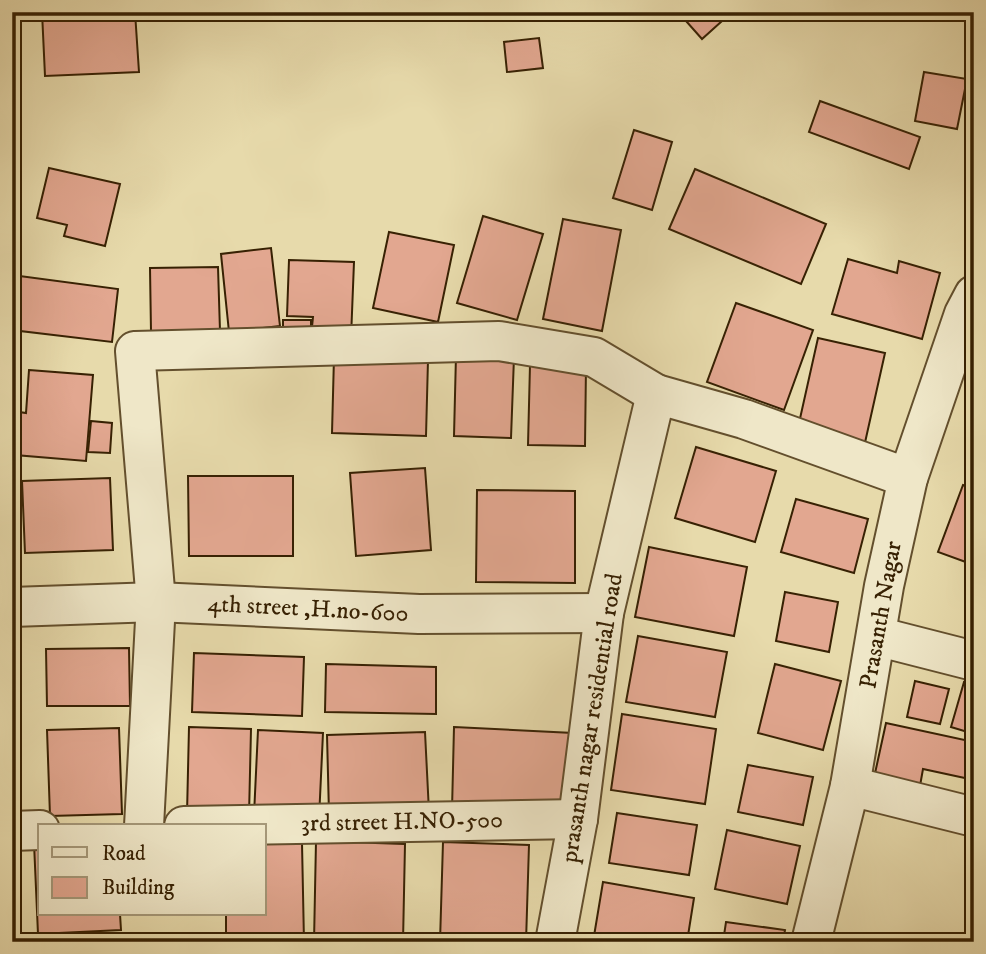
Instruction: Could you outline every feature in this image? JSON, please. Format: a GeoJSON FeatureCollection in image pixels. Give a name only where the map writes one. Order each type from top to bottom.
{"type":"FeatureCollection","features":[{"type":"Feature","properties":{"kind":"street","name":"Prasanth Nagar"},"geometry":{"type":"LineString","coordinates":[[811,942],[850,786],[876,636],[908,478],[964,314],[974,295]]}},
{"type":"Feature","properties":{"kind":"street"},"geometry":{"type":"LineString","coordinates":[[144,824],[156,602],[135,351],[499,341],[594,357],[656,394],[744,419],[908,478]]}},
{"type":"Feature","properties":{"kind":"street","name":"prasanth nagar residential road"},"geometry":{"type":"LineString","coordinates":[[555,942],[578,819],[604,613],[656,394]]}},
{"type":"Feature","properties":{"kind":"street","name":"4th street ,H.no-600"},"geometry":{"type":"LineString","coordinates":[[12,607],[156,602],[419,614],[604,613]]}},
{"type":"Feature","properties":{"kind":"street"},"geometry":{"type":"LineString","coordinates":[[876,636],[974,661]]}},
{"type":"Feature","properties":{"kind":"street"},"geometry":{"type":"LineString","coordinates":[[850,786],[974,817]]}},
{"type":"Feature","properties":{"kind":"street","name":"3rd street H.NO-500"},"geometry":{"type":"LineString","coordinates":[[266,825],[578,819]]}},
{"type":"Feature","properties":{"kind":"street"},"geometry":{"type":"LineString","coordinates":[[12,831],[38,830]]}},
{"type":"Feature","properties":{"kind":"building"},"geometry":{"type":"Polygon","coordinates":[[[42,12],[135,12],[139,72],[45,76],[42,12]]]}},
{"type":"Feature","properties":{"kind":"building"},"geometry":{"type":"Polygon","coordinates":[[[678,12],[732,12],[702,39],[678,12]]]}},
{"type":"Feature","properties":{"kind":"building"},"geometry":{"type":"Polygon","coordinates":[[[539,38],[543,68],[507,72],[504,42],[539,38]]]}},
{"type":"Feature","properties":{"kind":"building"},"geometry":{"type":"Polygon","coordinates":[[[924,72],[967,79],[957,129],[915,121],[924,72]]]}},
{"type":"Feature","properties":{"kind":"building"},"geometry":{"type":"Polygon","coordinates":[[[820,101],[920,137],[909,169],[809,132],[820,101]]]}},
{"type":"Feature","properties":{"kind":"building"},"geometry":{"type":"Polygon","coordinates":[[[634,130],[672,142],[652,210],[613,198],[634,130]]]}},
{"type":"Feature","properties":{"kind":"building"},"geometry":{"type":"Polygon","coordinates":[[[49,168],[120,184],[105,246],[64,236],[67,225],[37,218],[49,168]]]}},
{"type":"Feature","properties":{"kind":"building"},"geometry":{"type":"Polygon","coordinates":[[[695,169],[826,224],[801,284],[669,229],[695,169]]]}},
{"type":"Feature","properties":{"kind":"building"},"geometry":{"type":"Polygon","coordinates":[[[483,216],[543,234],[517,320],[457,303],[483,216]]]}},
{"type":"Feature","properties":{"kind":"building"},"geometry":{"type":"Polygon","coordinates":[[[563,219],[621,230],[602,331],[543,319],[563,219]]]}},
{"type":"Feature","properties":{"kind":"building"},"geometry":{"type":"Polygon","coordinates":[[[389,232],[454,245],[438,322],[373,308],[389,232]]]}},
{"type":"Feature","properties":{"kind":"building"},"geometry":{"type":"Polygon","coordinates":[[[271,248],[280,326],[229,332],[221,254],[271,248]]]}},
{"type":"Feature","properties":{"kind":"building"},"geometry":{"type":"Polygon","coordinates":[[[848,259],[897,273],[899,261],[940,273],[922,339],[832,314],[848,259]]]}},
{"type":"Feature","properties":{"kind":"building"},"geometry":{"type":"Polygon","coordinates":[[[289,260],[354,262],[351,338],[311,337],[313,317],[287,316],[289,260]]]}},
{"type":"Feature","properties":{"kind":"building"},"geometry":{"type":"Polygon","coordinates":[[[218,267],[220,331],[151,332],[150,268],[218,267]]]}},
{"type":"Feature","properties":{"kind":"building"},"geometry":{"type":"Polygon","coordinates":[[[12,275],[118,289],[112,342],[12,330],[12,275]]]}},
{"type":"Feature","properties":{"kind":"building"},"geometry":{"type":"Polygon","coordinates":[[[736,303],[813,330],[784,410],[707,382],[736,303]]]}},
{"type":"Feature","properties":{"kind":"building"},"geometry":{"type":"Polygon","coordinates":[[[283,320],[311,320],[311,337],[283,336],[283,320]]]}},
{"type":"Feature","properties":{"kind":"building"},"geometry":{"type":"Polygon","coordinates":[[[818,338],[885,353],[864,447],[797,432],[818,338]]]}},
{"type":"Feature","properties":{"kind":"building"},"geometry":{"type":"Polygon","coordinates":[[[456,355],[514,357],[511,438],[454,436],[456,355]]]}},
{"type":"Feature","properties":{"kind":"building"},"geometry":{"type":"Polygon","coordinates":[[[334,357],[428,360],[426,436],[332,433],[334,357]]]}},
{"type":"Feature","properties":{"kind":"building"},"geometry":{"type":"Polygon","coordinates":[[[530,365],[586,366],[585,446],[528,445],[530,365]]]}},
{"type":"Feature","properties":{"kind":"building"},"geometry":{"type":"Polygon","coordinates":[[[29,370],[93,375],[86,461],[15,455],[19,412],[26,413],[29,370]]]}},
{"type":"Feature","properties":{"kind":"building"},"geometry":{"type":"Polygon","coordinates":[[[91,421],[112,423],[110,453],[88,452],[91,421]]]}},
{"type":"Feature","properties":{"kind":"building"},"geometry":{"type":"Polygon","coordinates":[[[696,447],[776,471],[755,542],[675,518],[696,447]]]}},
{"type":"Feature","properties":{"kind":"building"},"geometry":{"type":"Polygon","coordinates":[[[425,468],[431,550],[356,556],[350,473],[425,468]]]}},
{"type":"Feature","properties":{"kind":"building"},"geometry":{"type":"Polygon","coordinates":[[[188,476],[293,476],[293,556],[189,556],[188,476]]]}},
{"type":"Feature","properties":{"kind":"building"},"geometry":{"type":"Polygon","coordinates":[[[110,478],[113,550],[25,553],[22,481],[110,478]]]}},
{"type":"Feature","properties":{"kind":"building"},"geometry":{"type":"Polygon","coordinates":[[[963,485],[974,489],[974,565],[938,552],[963,485]]]}},
{"type":"Feature","properties":{"kind":"building"},"geometry":{"type":"Polygon","coordinates":[[[477,490],[575,491],[575,583],[476,582],[477,490]]]}},
{"type":"Feature","properties":{"kind":"building"},"geometry":{"type":"Polygon","coordinates":[[[796,499],[868,519],[854,573],[781,552],[796,499]]]}},
{"type":"Feature","properties":{"kind":"building"},"geometry":{"type":"Polygon","coordinates":[[[12,515],[17,569],[12,570],[12,515]]]}},
{"type":"Feature","properties":{"kind":"building"},"geometry":{"type":"Polygon","coordinates":[[[649,547],[747,567],[734,636],[635,617],[649,547]]]}},
{"type":"Feature","properties":{"kind":"building"},"geometry":{"type":"Polygon","coordinates":[[[785,592],[838,602],[829,652],[776,641],[785,592]]]}},
{"type":"Feature","properties":{"kind":"building"},"geometry":{"type":"Polygon","coordinates":[[[638,636],[727,652],[715,717],[626,702],[638,636]]]}},
{"type":"Feature","properties":{"kind":"building"},"geometry":{"type":"Polygon","coordinates":[[[129,648],[130,706],[47,706],[46,649],[129,648]]]}},
{"type":"Feature","properties":{"kind":"building"},"geometry":{"type":"Polygon","coordinates":[[[194,653],[304,657],[302,716],[192,712],[194,653]]]}},
{"type":"Feature","properties":{"kind":"building"},"geometry":{"type":"Polygon","coordinates":[[[326,664],[436,667],[436,714],[325,712],[326,664]]]}},
{"type":"Feature","properties":{"kind":"building"},"geometry":{"type":"Polygon","coordinates":[[[775,664],[841,681],[823,750],[758,733],[775,664]]]}},
{"type":"Feature","properties":{"kind":"building"},"geometry":{"type":"Polygon","coordinates":[[[915,681],[949,689],[940,724],[907,717],[915,681]]]}},
{"type":"Feature","properties":{"kind":"building"},"geometry":{"type":"Polygon","coordinates":[[[964,682],[974,685],[974,734],[951,727],[964,682]]]}},
{"type":"Feature","properties":{"kind":"building"},"geometry":{"type":"Polygon","coordinates":[[[622,714],[716,729],[705,804],[611,790],[622,714]]]}},
{"type":"Feature","properties":{"kind":"building"},"geometry":{"type":"Polygon","coordinates":[[[886,723],[974,742],[974,780],[923,769],[918,797],[872,787],[886,723]]]}},
{"type":"Feature","properties":{"kind":"building"},"geometry":{"type":"Polygon","coordinates":[[[189,727],[251,729],[249,816],[187,814],[189,727]]]}},
{"type":"Feature","properties":{"kind":"building"},"geometry":{"type":"Polygon","coordinates":[[[454,727],[573,733],[571,812],[452,810],[454,727]]]}},
{"type":"Feature","properties":{"kind":"building"},"geometry":{"type":"Polygon","coordinates":[[[119,728],[122,814],[50,816],[47,730],[119,728]]]}},
{"type":"Feature","properties":{"kind":"building"},"geometry":{"type":"Polygon","coordinates":[[[258,730],[323,733],[319,819],[254,815],[258,730]]]}},
{"type":"Feature","properties":{"kind":"building"},"geometry":{"type":"Polygon","coordinates":[[[425,732],[429,812],[329,814],[327,735],[425,732]]]}},
{"type":"Feature","properties":{"kind":"building"},"geometry":{"type":"Polygon","coordinates":[[[748,765],[813,777],[803,825],[738,812],[748,765]]]}},
{"type":"Feature","properties":{"kind":"building"},"geometry":{"type":"Polygon","coordinates":[[[617,813],[697,825],[689,875],[609,863],[617,813]]]}},
{"type":"Feature","properties":{"kind":"building"},"geometry":{"type":"Polygon","coordinates":[[[727,830],[800,846],[787,904],[715,889],[727,830]]]}},
{"type":"Feature","properties":{"kind":"building"},"geometry":{"type":"Polygon","coordinates":[[[316,841],[405,844],[403,942],[314,942],[316,841]]]}},
{"type":"Feature","properties":{"kind":"building"},"geometry":{"type":"Polygon","coordinates":[[[443,842],[529,845],[526,942],[440,942],[443,842]]]}},
{"type":"Feature","properties":{"kind":"building"},"geometry":{"type":"Polygon","coordinates":[[[34,843],[38,843],[38,916],[120,916],[121,930],[38,934],[34,843]]]}},
{"type":"Feature","properties":{"kind":"building"},"geometry":{"type":"Polygon","coordinates":[[[302,843],[304,942],[226,942],[226,916],[266,916],[266,844],[302,843]]]}},
{"type":"Feature","properties":{"kind":"building"},"geometry":{"type":"Polygon","coordinates":[[[603,882],[694,898],[687,942],[593,942],[603,882]]]}},
{"type":"Feature","properties":{"kind":"building"},"geometry":{"type":"Polygon","coordinates":[[[726,922],[785,930],[783,942],[723,942],[726,922]]]}}]}
